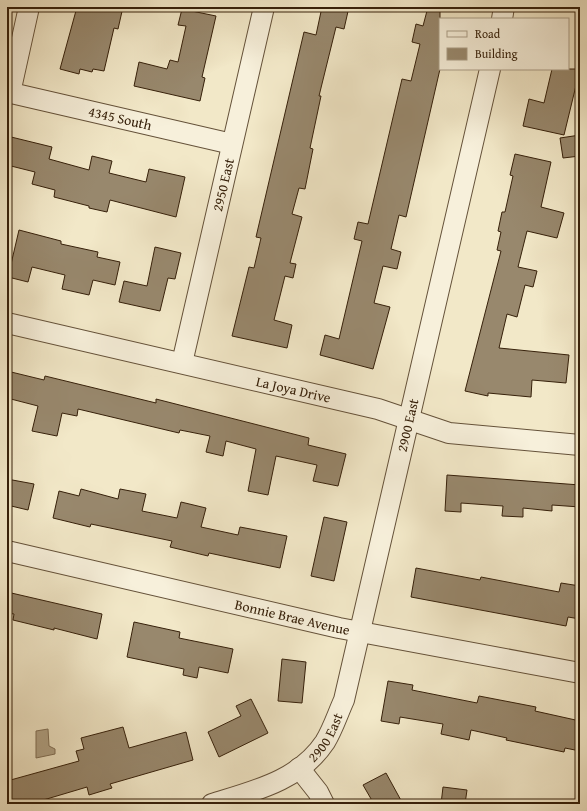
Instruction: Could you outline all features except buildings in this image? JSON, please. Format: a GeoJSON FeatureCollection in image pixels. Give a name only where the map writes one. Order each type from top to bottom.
{"type":"FeatureCollection","features":[{"type":"Feature","properties":{"kind":"street"},"geometry":{"type":"LineString","coordinates":[[8,92],[29,7]]}},
{"type":"Feature","properties":{"kind":"street","name":"2950 East"},"geometry":{"type":"LineString","coordinates":[[182,363],[264,7]]}},
{"type":"Feature","properties":{"kind":"street"},"geometry":{"type":"LineString","coordinates":[[502,18],[504,7]]}},
{"type":"Feature","properties":{"kind":"street","name":"2900 East"},"geometry":{"type":"LineString","coordinates":[[212,804],[279,782],[299,768],[318,751],[326,740],[344,700],[490,70]]}},
{"type":"Feature","properties":{"kind":"street","name":"4345 South"},"geometry":{"type":"LineString","coordinates":[[8,92],[232,144]]}},
{"type":"Feature","properties":{"kind":"street","name":"La Joya Drive"},"geometry":{"type":"LineString","coordinates":[[7,323],[378,409],[449,433],[580,445]]}},
{"type":"Feature","properties":{"kind":"street","name":"Bonnie Brae Avenue"},"geometry":{"type":"LineString","coordinates":[[7,551],[360,632],[580,673]]}},
{"type":"Feature","properties":{"kind":"street"},"geometry":{"type":"LineString","coordinates":[[299,768],[318,792],[324,804]]}},
{"type":"Feature","properties":{"kind":"shaded area"},"geometry":{"type":"Polygon","coordinates":[[[48,729],[49,746],[55,749],[55,754],[36,758],[36,731],[48,729]]]}}]}
